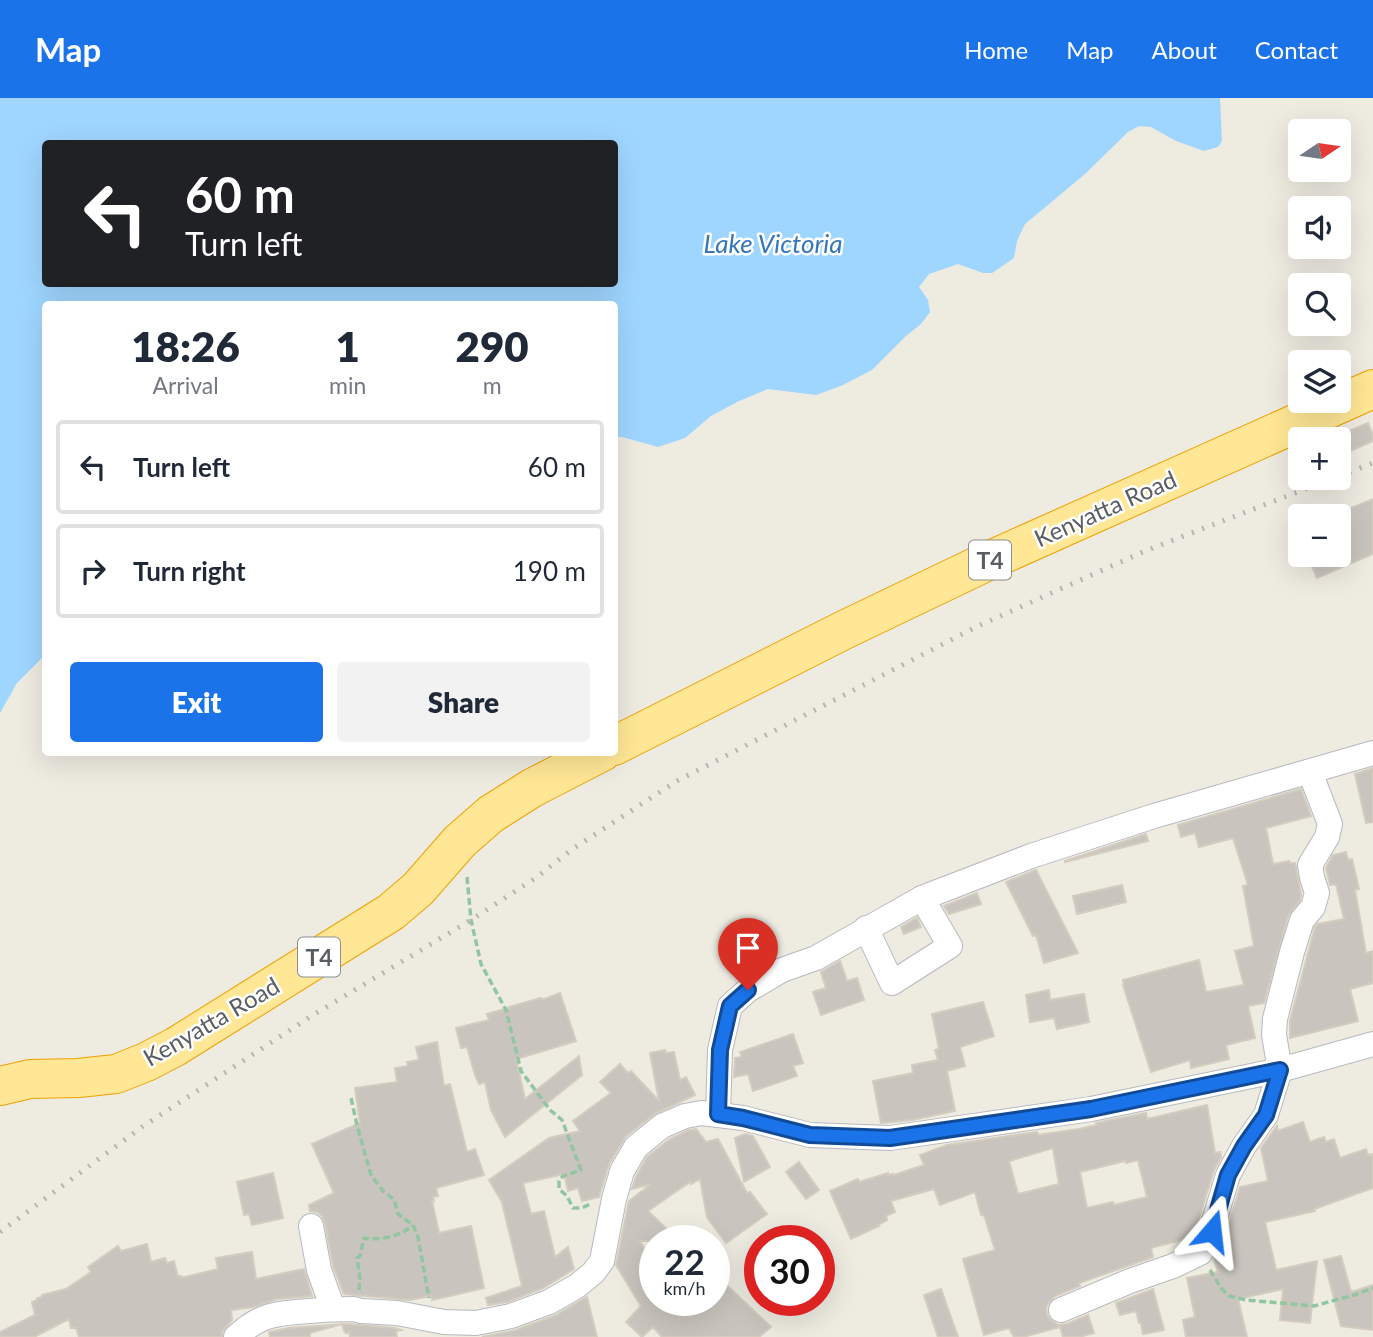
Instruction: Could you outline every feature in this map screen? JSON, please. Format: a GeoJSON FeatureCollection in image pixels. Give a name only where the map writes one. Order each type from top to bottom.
{"type":"FeatureCollection","features":[{"type":"Feature","properties":{"kind":"highway","name":"Kenyatta Road"},"geometry":{"type":"LineString","coordinates":[[618,744],[988,561],[1373,389]]}},
{"type":"Feature","properties":{"kind":"highway","name":"Kenyatta Road"},"geometry":{"type":"LineString","coordinates":[[0,1086],[30,1079],[78,1078],[116,1073],[175,1047],[391,912],[418,889],[460,841],[491,814],[532,788],[594,756]]}},
{"type":"Feature","properties":{"kind":"street"},"geometry":{"type":"LineString","coordinates":[[718,1114],[720,1050],[730,1006],[748,990],[782,970],[816,958],[922,898],[1031,856],[1154,816],[1373,753]]}},
{"type":"Feature","properties":{"kind":"street"},"geometry":{"type":"LineString","coordinates":[[1060,1310],[1199,1253],[1212,1231],[1228,1175],[1266,1115],[1280,1070],[1274,1035],[1275,1020],[1302,920],[1313,907],[1317,893],[1310,865],[1327,837],[1330,824],[1310,772]]}},
{"type":"Feature","properties":{"kind":"street"},"geometry":{"type":"LineString","coordinates":[[866,928],[892,983],[950,946],[922,898]]}},
{"type":"Feature","properties":{"kind":"street"},"geometry":{"type":"LineString","coordinates":[[236,1337],[245,1328],[270,1315],[283,1312],[354,1309],[397,1313],[415,1324],[476,1323],[511,1317],[549,1302],[577,1286],[593,1273],[601,1261],[622,1171],[636,1147],[662,1126],[685,1116],[702,1112],[743,1118],[810,1135],[890,1138],[1091,1109],[1280,1070],[1373,1044]]}},
{"type":"Feature","properties":{"kind":"street"},"geometry":{"type":"LineString","coordinates":[[310,1226],[321,1279],[332,1309]]}},
{"type":"Feature","properties":{"kind":"path"},"geometry":{"type":"LineString","coordinates":[[460,841],[466,857],[471,920],[481,964],[506,1010],[521,1071],[550,1110],[562,1120],[582,1170],[563,1176],[559,1181],[559,1189],[567,1196],[573,1208],[597,1204]]}},
{"type":"Feature","properties":{"kind":"path"},"geometry":{"type":"LineString","coordinates":[[351,1098],[371,1175],[392,1198],[398,1214],[413,1225],[418,1237],[430,1302],[415,1324]]}},
{"type":"Feature","properties":{"kind":"path"},"geometry":{"type":"LineString","coordinates":[[361,1311],[358,1303],[360,1279],[357,1258],[364,1238],[373,1240],[404,1233],[413,1225]]}},
{"type":"Feature","properties":{"kind":"path"},"geometry":{"type":"LineString","coordinates":[[1199,1253],[1221,1288],[1229,1296],[1246,1300],[1314,1306],[1354,1296],[1373,1288]]}},
{"type":"Feature","properties":{"kind":"water","name":"Lake Victoria"},"geometry":{"type":"Polygon","coordinates":[[[0,98],[1220,98],[1222,141],[1218,147],[1204,151],[1176,141],[1151,127],[1139,126],[1128,132],[1085,174],[1025,224],[1017,241],[1014,258],[992,273],[983,273],[958,264],[929,274],[919,287],[928,300],[930,312],[921,324],[872,370],[816,395],[768,389],[711,416],[685,438],[658,447],[618,437],[618,301],[42,301],[42,658],[17,683],[0,713],[0,98]]]}},
{"type":"Feature","properties":{"kind":"building"},"geometry":{"type":"Polygon","coordinates":[[[1368,423],[1373,441],[1351,451],[1351,430],[1368,423]]]}},
{"type":"Feature","properties":{"kind":"building"},"geometry":{"type":"Polygon","coordinates":[[[1373,499],[1373,554],[1351,563],[1351,508],[1373,499]]]}},
{"type":"Feature","properties":{"kind":"building"},"geometry":{"type":"Polygon","coordinates":[[[1312,567],[1343,567],[1317,578],[1312,567]]]}},
{"type":"Feature","properties":{"kind":"building"},"geometry":{"type":"Polygon","coordinates":[[[1373,768],[1373,822],[1366,823],[1355,774],[1373,768]]]}},
{"type":"Feature","properties":{"kind":"building"},"geometry":{"type":"Polygon","coordinates":[[[1301,789],[1311,816],[1266,828],[1273,864],[1289,861],[1295,863],[1301,894],[1300,900],[1288,916],[1264,1003],[1248,1006],[1255,1038],[1226,1045],[1229,1059],[1191,1068],[1190,1060],[1151,1072],[1123,980],[1199,960],[1206,992],[1244,985],[1235,951],[1254,946],[1243,886],[1248,885],[1233,838],[1199,847],[1195,833],[1181,837],[1178,825],[1301,789]]]}},
{"type":"Feature","properties":{"kind":"building"},"geometry":{"type":"Polygon","coordinates":[[[1146,834],[1148,841],[1065,862],[1065,861],[1146,834]]]}},
{"type":"Feature","properties":{"kind":"building"},"geometry":{"type":"Polygon","coordinates":[[[1346,852],[1348,860],[1352,859],[1359,889],[1355,890],[1366,953],[1373,951],[1373,983],[1350,989],[1358,1021],[1290,1038],[1290,1021],[1315,927],[1344,919],[1336,884],[1330,885],[1326,868],[1333,855],[1346,852]]]}},
{"type":"Feature","properties":{"kind":"building"},"geometry":{"type":"Polygon","coordinates":[[[1036,870],[1078,953],[1044,963],[1036,935],[1033,936],[1006,882],[1036,870]]]}},
{"type":"Feature","properties":{"kind":"building"},"geometry":{"type":"Polygon","coordinates":[[[1122,885],[1126,902],[1077,914],[1073,896],[1122,885]]]}},
{"type":"Feature","properties":{"kind":"building"},"geometry":{"type":"Polygon","coordinates":[[[977,893],[981,904],[949,914],[944,906],[977,893]]]}},
{"type":"Feature","properties":{"kind":"building"},"geometry":{"type":"Polygon","coordinates":[[[917,918],[921,927],[904,934],[901,927],[917,918]]]}},
{"type":"Feature","properties":{"kind":"building"},"geometry":{"type":"Polygon","coordinates":[[[840,961],[847,981],[857,978],[864,1000],[821,1015],[813,992],[826,988],[821,972],[840,961]]]}},
{"type":"Feature","properties":{"kind":"building"},"geometry":{"type":"Polygon","coordinates":[[[1049,990],[1050,1000],[1084,994],[1089,1022],[1057,1029],[1054,1018],[1030,1022],[1026,995],[1049,990]]]}},
{"type":"Feature","properties":{"kind":"building"},"geometry":{"type":"Polygon","coordinates":[[[560,993],[576,1041],[516,1059],[525,1099],[579,1056],[582,1075],[505,1137],[491,1110],[485,1082],[479,1084],[467,1047],[461,1048],[456,1028],[489,1020],[487,1014],[560,993]]]}},
{"type":"Feature","properties":{"kind":"building"},"geometry":{"type":"Polygon","coordinates":[[[983,1002],[994,1036],[960,1047],[965,1066],[947,1071],[955,1111],[881,1123],[873,1081],[913,1073],[912,1065],[938,1060],[935,1050],[939,1049],[932,1014],[983,1002]]]}},
{"type":"Feature","properties":{"kind":"building"},"geometry":{"type":"Polygon","coordinates":[[[793,1034],[803,1063],[793,1066],[797,1076],[753,1091],[748,1074],[734,1077],[735,1058],[742,1057],[740,1052],[793,1034]]]}},
{"type":"Feature","properties":{"kind":"building"},"geometry":{"type":"Polygon","coordinates":[[[437,1042],[444,1086],[450,1084],[467,1152],[475,1149],[484,1175],[436,1188],[438,1196],[433,1197],[432,1201],[439,1233],[471,1226],[484,1288],[432,1300],[431,1296],[410,1300],[344,1294],[333,1266],[325,1223],[317,1212],[310,1211],[309,1205],[334,1193],[312,1144],[360,1123],[355,1088],[397,1082],[395,1068],[408,1066],[407,1062],[419,1060],[416,1047],[437,1042]]]}},
{"type":"Feature","properties":{"kind":"building"},"geometry":{"type":"Polygon","coordinates":[[[665,1050],[666,1053],[674,1052],[680,1080],[686,1077],[695,1095],[656,1113],[626,1136],[609,1164],[599,1197],[582,1201],[578,1188],[568,1191],[564,1174],[523,1183],[531,1214],[544,1211],[555,1257],[568,1247],[574,1269],[543,1288],[507,1302],[488,1305],[486,1298],[522,1286],[502,1202],[489,1180],[549,1138],[580,1131],[573,1121],[611,1093],[600,1082],[620,1064],[628,1073],[631,1071],[659,1101],[650,1053],[665,1050]]]}},
{"type":"Feature","properties":{"kind":"building"},"geometry":{"type":"Polygon","coordinates":[[[1207,1105],[1215,1153],[1220,1152],[1221,1157],[1214,1170],[1193,1237],[1151,1248],[1153,1257],[1079,1283],[1080,1286],[1055,1296],[1050,1301],[1046,1307],[1047,1315],[1058,1325],[1088,1315],[1094,1333],[1079,1337],[1063,1337],[1060,1327],[1023,1337],[1014,1337],[1009,1328],[984,1335],[963,1259],[995,1250],[975,1192],[940,1205],[934,1189],[891,1201],[895,1212],[886,1216],[887,1220],[851,1239],[830,1191],[858,1179],[859,1182],[888,1173],[894,1175],[924,1165],[920,1155],[947,1145],[1079,1129],[1146,1113],[1147,1119],[1207,1105]],[[1053,1148],[1009,1161],[1018,1194],[1059,1184],[1053,1148]],[[1138,1160],[1080,1172],[1087,1208],[1147,1197],[1138,1160]]]}},
{"type":"Feature","properties":{"kind":"building"},"geometry":{"type":"Polygon","coordinates":[[[1303,1122],[1310,1142],[1324,1137],[1326,1142],[1334,1139],[1340,1158],[1366,1149],[1368,1155],[1373,1154],[1373,1188],[1314,1209],[1315,1211],[1265,1222],[1276,1270],[1317,1261],[1310,1323],[1280,1320],[1283,1289],[1238,1299],[1247,1337],[1186,1337],[1183,1320],[1195,1317],[1187,1278],[1218,1272],[1214,1259],[1225,1236],[1240,1187],[1268,1181],[1261,1148],[1277,1126],[1278,1131],[1303,1122]]]}},
{"type":"Feature","properties":{"kind":"building"},"geometry":{"type":"Polygon","coordinates":[[[696,1129],[706,1142],[718,1139],[747,1193],[750,1192],[767,1214],[751,1225],[744,1225],[744,1230],[730,1240],[730,1225],[713,1225],[707,1217],[700,1179],[691,1184],[690,1182],[648,1211],[662,1225],[639,1225],[639,1303],[616,1265],[629,1201],[651,1184],[632,1189],[647,1157],[670,1139],[696,1129]]]}},
{"type":"Feature","properties":{"kind":"building"},"geometry":{"type":"Polygon","coordinates":[[[745,1134],[753,1136],[770,1167],[744,1182],[735,1138],[745,1134]]]}},
{"type":"Feature","properties":{"kind":"building"},"geometry":{"type":"Polygon","coordinates":[[[799,1162],[819,1190],[806,1199],[786,1172],[799,1162]]]}},
{"type":"Feature","properties":{"kind":"building"},"geometry":{"type":"Polygon","coordinates":[[[273,1173],[283,1218],[252,1225],[249,1214],[244,1215],[237,1182],[273,1173]]]}},
{"type":"Feature","properties":{"kind":"building"},"geometry":{"type":"Polygon","coordinates":[[[147,1244],[151,1262],[165,1258],[167,1263],[174,1261],[178,1277],[181,1278],[218,1269],[216,1258],[252,1252],[256,1279],[304,1269],[312,1296],[277,1299],[253,1307],[231,1310],[232,1320],[222,1332],[222,1337],[79,1337],[76,1328],[71,1328],[69,1319],[34,1337],[0,1337],[0,1332],[35,1315],[32,1302],[37,1298],[66,1289],[91,1272],[88,1267],[118,1246],[121,1251],[147,1244]]]}},
{"type":"Feature","properties":{"kind":"building"},"geometry":{"type":"Polygon","coordinates":[[[1341,1256],[1351,1292],[1373,1285],[1373,1330],[1341,1326],[1324,1260],[1341,1256]]]}},
{"type":"Feature","properties":{"kind":"building"},"geometry":{"type":"Polygon","coordinates":[[[730,1288],[744,1301],[744,1316],[759,1316],[771,1327],[759,1337],[662,1337],[653,1327],[642,1337],[626,1322],[639,1308],[639,1316],[730,1316],[730,1288]]]}},
{"type":"Feature","properties":{"kind":"building"},"geometry":{"type":"Polygon","coordinates":[[[941,1289],[958,1337],[938,1337],[924,1295],[941,1289]]]}},
{"type":"Feature","properties":{"kind":"building"},"geometry":{"type":"Polygon","coordinates":[[[1153,1289],[1164,1330],[1143,1334],[1136,1311],[1120,1315],[1116,1303],[1153,1289]]]}},
{"type":"Feature","properties":{"kind":"building"},"geometry":{"type":"Polygon","coordinates":[[[587,1297],[597,1337],[482,1337],[516,1330],[554,1316],[587,1297]]]}},
{"type":"Feature","properties":{"kind":"building"},"geometry":{"type":"Polygon","coordinates":[[[340,1324],[310,1333],[310,1337],[270,1337],[269,1332],[289,1328],[340,1324]]]}},
{"type":"Feature","properties":{"kind":"building"},"geometry":{"type":"Polygon","coordinates":[[[342,1324],[401,1330],[396,1331],[397,1337],[350,1337],[342,1324]]]}},
{"type":"Feature","properties":{"kind":"railway"},"geometry":{"type":"LineString","coordinates":[[1351,471],[1373,463]]}},
{"type":"Feature","properties":{"kind":"railway"},"geometry":{"type":"LineString","coordinates":[[0,1232],[142,1127],[313,1015],[471,920],[677,781],[978,626],[1145,551],[1303,490]]}},
{"type":"Feature","properties":{"kind":"route"},"geometry":{"type":"LineString","coordinates":[[748,990],[730,1006],[720,1050],[718,1114],[810,1135],[890,1138],[1091,1109],[1280,1070],[1266,1115],[1228,1175],[1212,1231]]}}]}
